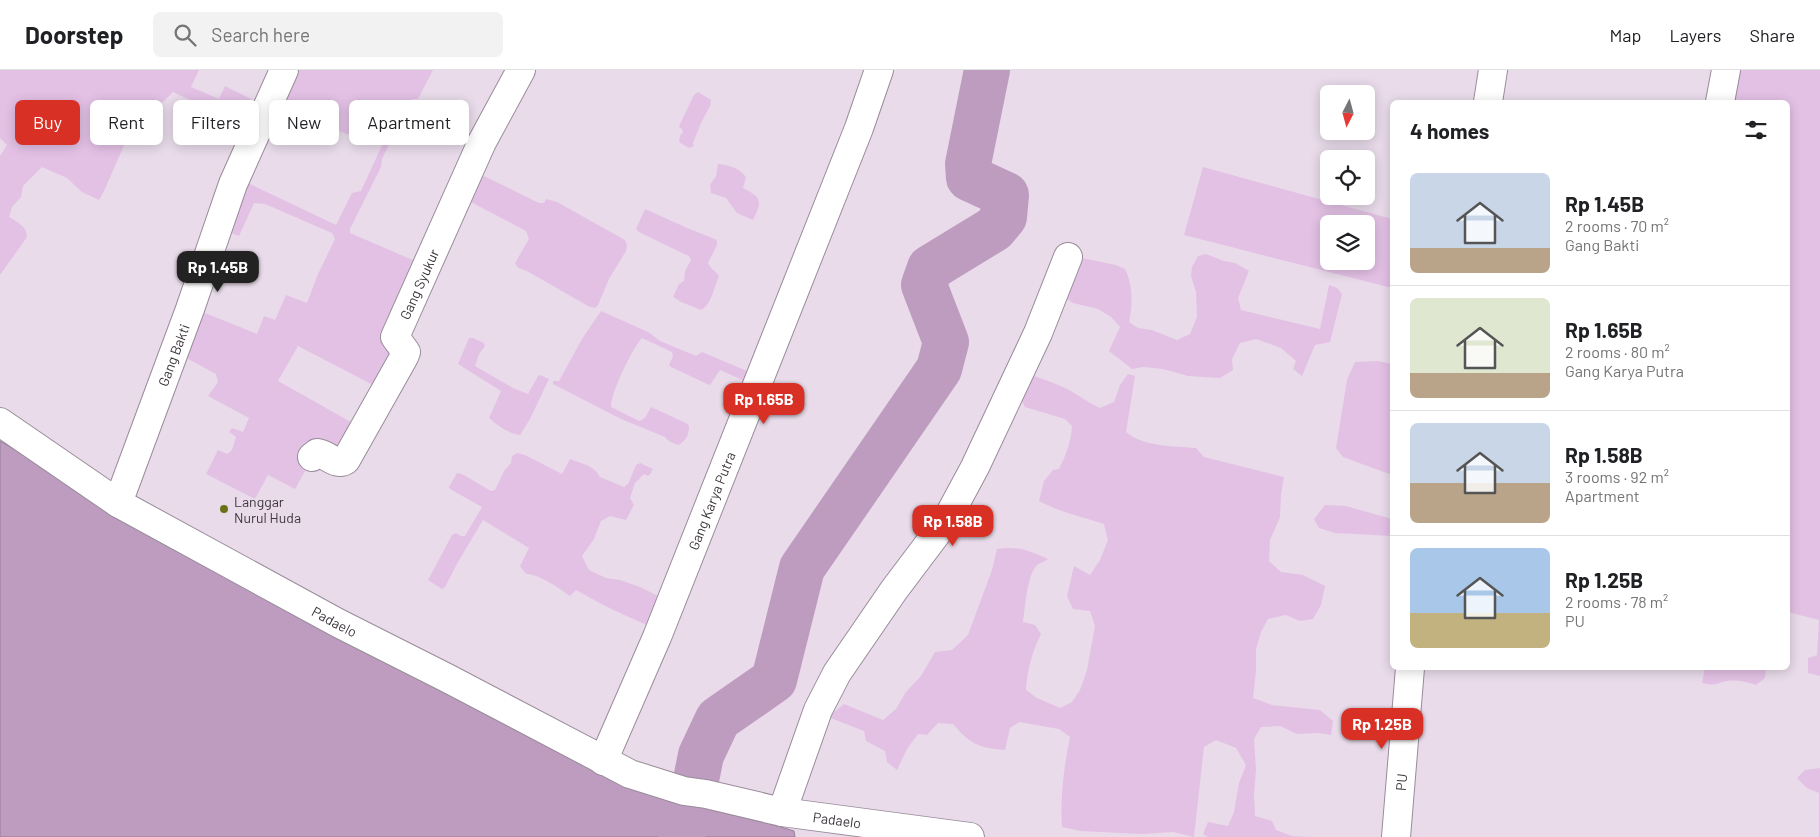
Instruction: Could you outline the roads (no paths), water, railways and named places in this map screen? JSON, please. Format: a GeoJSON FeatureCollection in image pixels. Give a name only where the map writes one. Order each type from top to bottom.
{"type":"FeatureCollection","features":[{"type":"Feature","properties":{"kind":"street","name":"Gang Bakti"},"geometry":{"type":"LineString","coordinates":[[118,502],[190,309],[233,184],[284,70]]}},
{"type":"Feature","properties":{"kind":"street","name":"Gang Syukur"},"geometry":{"type":"LineString","coordinates":[[312,457],[317,453],[324,454],[338,463],[346,460],[404,357],[406,352],[395,337],[482,142],[521,70]]}},
{"type":"Feature","properties":{"kind":"street","name":"Gang Karya Putra"},"geometry":{"type":"LineString","coordinates":[[603,761],[658,637],[852,146],[879,70]]}},
{"type":"Feature","properties":{"kind":"street"},"geometry":{"type":"LineString","coordinates":[[1488,100],[1492,70]]}},
{"type":"Feature","properties":{"kind":"street"},"geometry":{"type":"LineString","coordinates":[[1720,100],[1726,70]]}},
{"type":"Feature","properties":{"kind":"street"},"geometry":{"type":"LineString","coordinates":[[782,812],[818,710],[833,680],[894,590],[946,521],[975,467],[1038,333],[1068,257]]}},
{"type":"Feature","properties":{"kind":"street","name":"Padaelo"},"geometry":{"type":"LineString","coordinates":[[0,422],[118,502],[338,623],[630,774],[695,792],[782,812],[970,837]]}},
{"type":"Feature","properties":{"kind":"street","name":"PU"},"geometry":{"type":"LineString","coordinates":[[1396,837],[1410,670]]}},
{"type":"Feature","properties":{"kind":"waterway"},"geometry":{"type":"LineString","coordinates":[[681,837],[692,800],[701,755],[718,719],[774,680],[802,568],[939,369],[946,342],[924,285],[930,268],[994,229],[1004,217],[1006,195],[969,178],[968,164],[987,70]]}},
{"type":"Feature","properties":{"kind":"place","name":"Langgar Nurul Huda"},"geometry":{"type":"Point","coordinates":[224,509]}}]}
